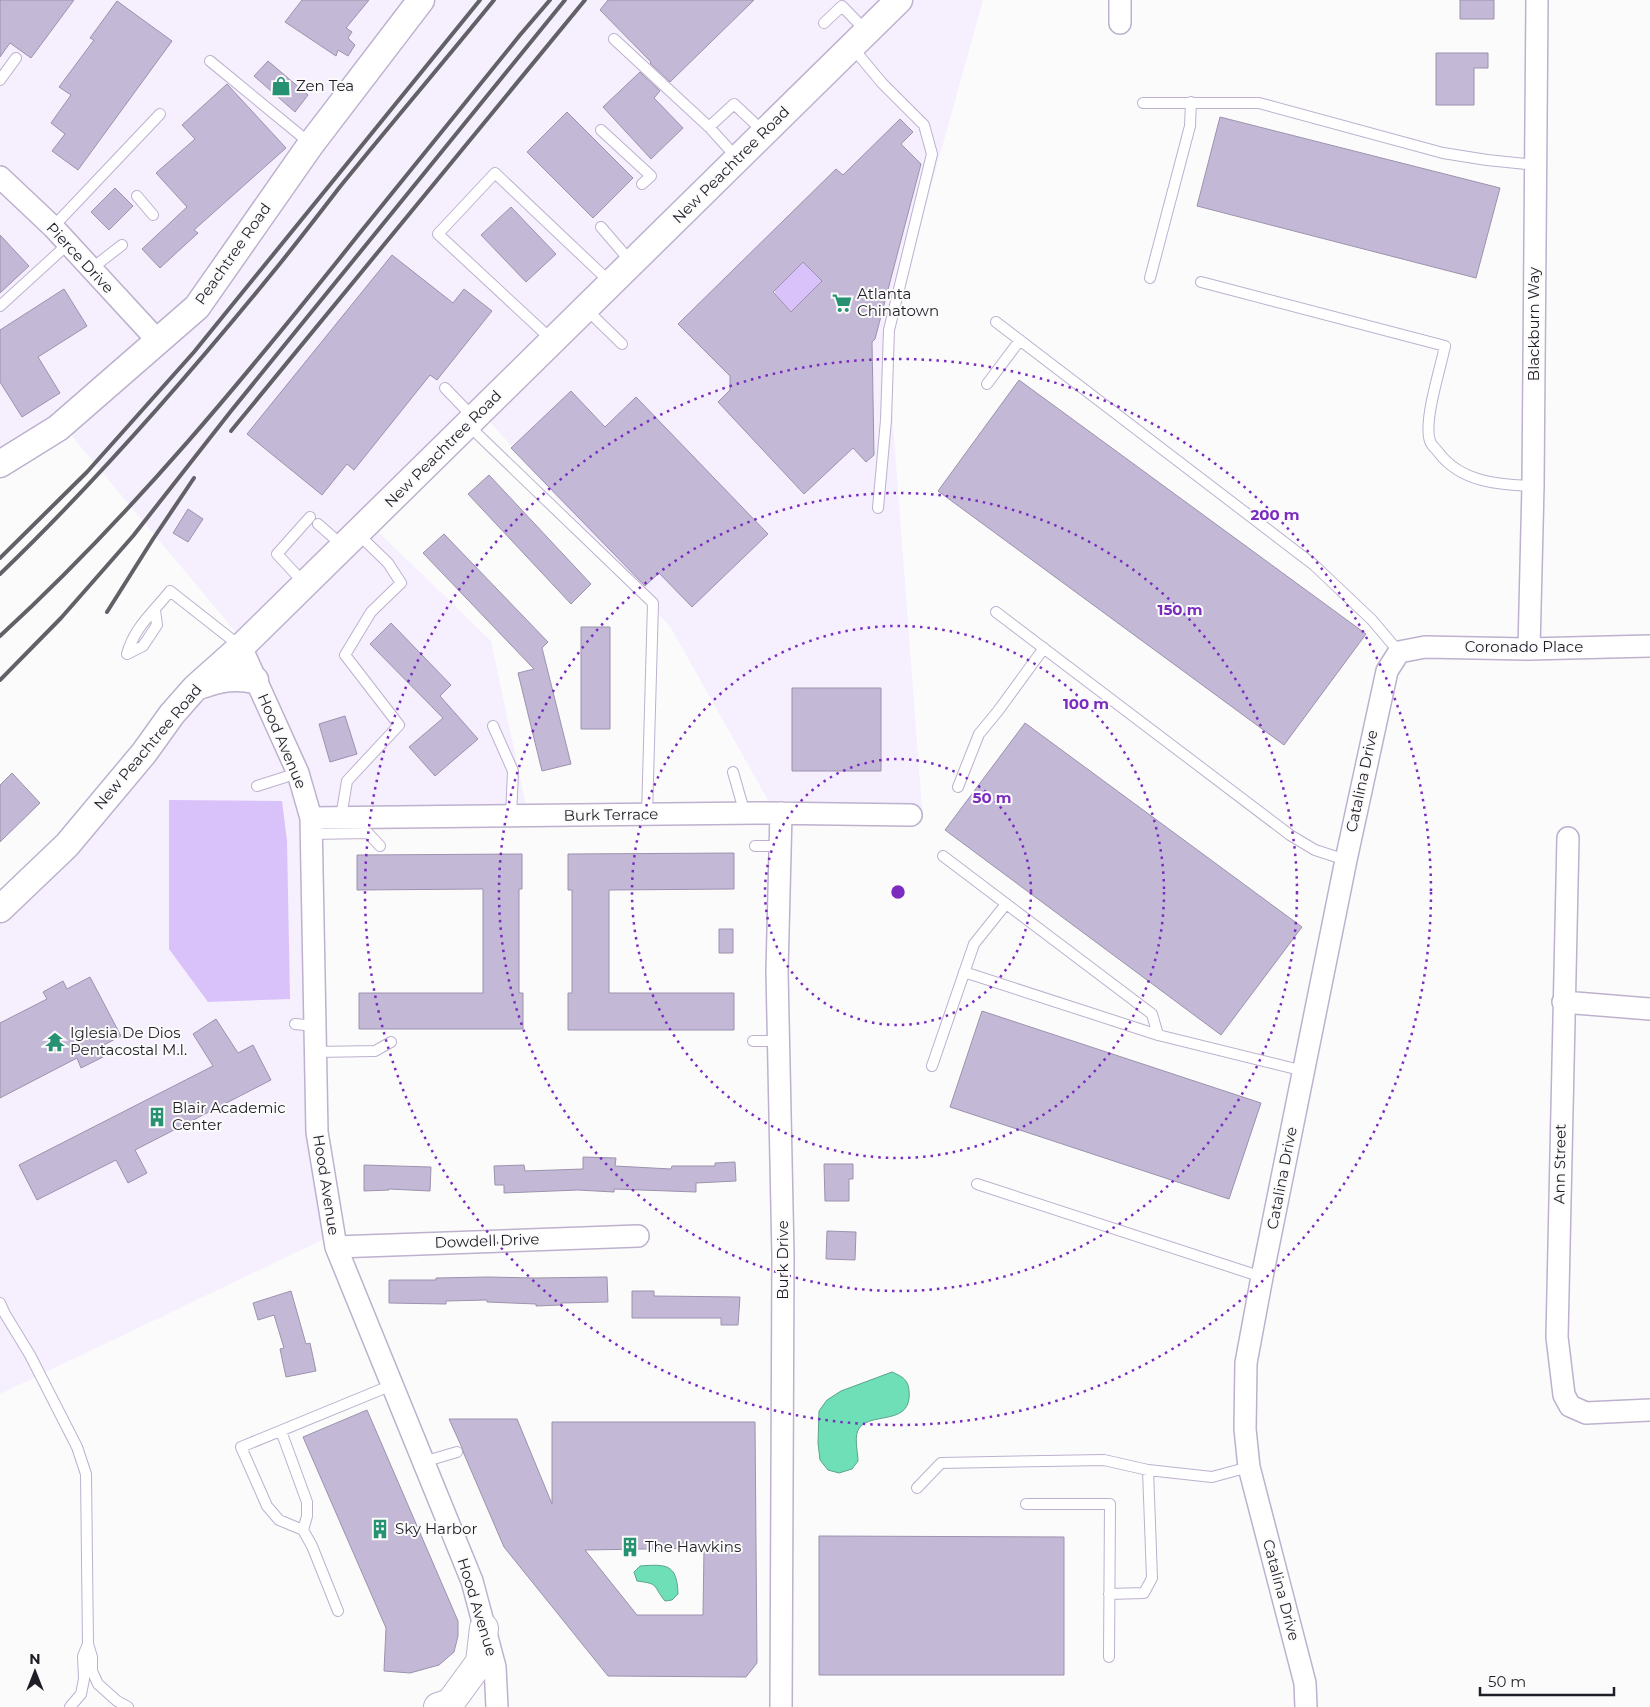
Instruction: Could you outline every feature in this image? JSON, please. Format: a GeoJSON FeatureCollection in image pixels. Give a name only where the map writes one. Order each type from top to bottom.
{"type":"FeatureCollection","features":[{"type":"Feature","properties":{"kind":"main road"},"geometry":{"type":"LineString","coordinates":[[438,1707],[450,1703],[480,1662],[484,1628]]}},
{"type":"Feature","properties":{"kind":"street","name":"Peachtree Road"},"geometry":{"type":"LineString","coordinates":[[0,464],[58,428],[197,307],[311,144],[421,0]]}},
{"type":"Feature","properties":{"kind":"street","name":"New Peachtree Road"},"geometry":{"type":"LineString","coordinates":[[0,909],[67,845],[144,753],[172,714],[195,688],[241,647],[899,0]]}},
{"type":"Feature","properties":{"kind":"street"},"geometry":{"type":"LineString","coordinates":[[1120,0],[1120,23]]}},
{"type":"Feature","properties":{"kind":"street","name":"Blackburn Way"},"geometry":{"type":"LineString","coordinates":[[1529,649],[1533,486],[1537,0]]}},
{"type":"Feature","properties":{"kind":"street","name":"Pierce Drive"},"geometry":{"type":"LineString","coordinates":[[0,177],[52,227],[158,341]]}},
{"type":"Feature","properties":{"kind":"street","name":"Coronado Place"},"geometry":{"type":"LineString","coordinates":[[1399,652],[1425,647],[1529,649],[1650,646]]}},
{"type":"Feature","properties":{"kind":"street","name":"Hood Avenue"},"geometry":{"type":"LineString","coordinates":[[241,647],[298,773],[311,826],[305,1025],[315,1052],[317,1132],[336,1247],[472,1582],[495,1667],[497,1707]]}},
{"type":"Feature","properties":{"kind":"street","name":"Catalina Drive"},"geometry":{"type":"LineString","coordinates":[[1306,1707],[1306,1683],[1249,1467],[1245,1428],[1246,1363],[1346,860],[1387,671],[1399,652]]}},
{"type":"Feature","properties":{"kind":"street"},"geometry":{"type":"LineString","coordinates":[[195,688],[234,677],[255,680]]}},
{"type":"Feature","properties":{"kind":"street","name":"Burk Terrace"},"geometry":{"type":"LineString","coordinates":[[311,826],[341,818],[781,813],[911,815]]}},
{"type":"Feature","properties":{"kind":"street","name":"Burk Drive"},"geometry":{"type":"LineString","coordinates":[[781,813],[777,971],[783,1256],[781,1707]]}},
{"type":"Feature","properties":{"kind":"street","name":"Ann Street"},"geometry":{"type":"LineString","coordinates":[[1568,838],[1557,1337],[1564,1395],[1570,1406],[1586,1412],[1650,1410]]}},
{"type":"Feature","properties":{"kind":"street"},"geometry":{"type":"LineString","coordinates":[[1563,1002],[1650,1009]]}},
{"type":"Feature","properties":{"kind":"street","name":"Dowdell Drive"},"geometry":{"type":"LineString","coordinates":[[336,1247],[638,1236]]}},
{"type":"Feature","properties":{"kind":"lane"},"geometry":{"type":"LineString","coordinates":[[824,23],[842,6],[882,83],[924,125],[932,154],[889,330],[886,420],[878,508]]}},
{"type":"Feature","properties":{"kind":"lane"},"geometry":{"type":"LineString","coordinates":[[614,39],[709,127],[738,159]]}},
{"type":"Feature","properties":{"kind":"lane"},"geometry":{"type":"LineString","coordinates":[[0,80],[16,58]]}},
{"type":"Feature","properties":{"kind":"lane"},"geometry":{"type":"LineString","coordinates":[[210,61],[311,144]]}},
{"type":"Feature","properties":{"kind":"lane"},"geometry":{"type":"LineString","coordinates":[[1150,278],[1190,126],[1191,102]]}},
{"type":"Feature","properties":{"kind":"lane"},"geometry":{"type":"LineString","coordinates":[[1143,103],[1259,103],[1443,153],[1535,165]]}},
{"type":"Feature","properties":{"kind":"lane"},"geometry":{"type":"LineString","coordinates":[[709,127],[734,104],[764,133]]}},
{"type":"Feature","properties":{"kind":"lane"},"geometry":{"type":"LineString","coordinates":[[52,227],[160,114]]}},
{"type":"Feature","properties":{"kind":"lane"},"geometry":{"type":"LineString","coordinates":[[600,130],[650,176],[642,184]]}},
{"type":"Feature","properties":{"kind":"lane"},"geometry":{"type":"LineString","coordinates":[[553,341],[438,234],[495,173],[611,283]]}},
{"type":"Feature","properties":{"kind":"lane"},"geometry":{"type":"LineString","coordinates":[[137,196],[153,215]]}},
{"type":"Feature","properties":{"kind":"lane"},"geometry":{"type":"LineString","coordinates":[[600,227],[632,263]]}},
{"type":"Feature","properties":{"kind":"lane"},"geometry":{"type":"LineString","coordinates":[[0,306],[68,244]]}},
{"type":"Feature","properties":{"kind":"lane"},"geometry":{"type":"LineString","coordinates":[[91,269],[122,245]]}},
{"type":"Feature","properties":{"kind":"lane"},"geometry":{"type":"LineString","coordinates":[[1201,282],[1445,346],[1429,419],[1430,441],[1445,461],[1464,475],[1498,485],[1533,486]]}},
{"type":"Feature","properties":{"kind":"lane"},"geometry":{"type":"LineString","coordinates":[[586,308],[622,344]]}},
{"type":"Feature","properties":{"kind":"lane"},"geometry":{"type":"LineString","coordinates":[[996,322],[1314,565],[1372,620],[1399,652]]}},
{"type":"Feature","properties":{"kind":"lane"},"geometry":{"type":"LineString","coordinates":[[987,384],[1020,340]]}},
{"type":"Feature","properties":{"kind":"lane"},"geometry":{"type":"LineString","coordinates":[[445,388],[470,421],[653,603],[647,814]]}},
{"type":"Feature","properties":{"kind":"lane"},"geometry":{"type":"LineString","coordinates":[[305,584],[277,554],[314,520],[388,563],[401,583],[371,612],[345,655],[399,725],[347,781],[341,818]]}},
{"type":"Feature","properties":{"kind":"lane"},"geometry":{"type":"LineString","coordinates":[[155,610],[170,591],[241,647]]}},
{"type":"Feature","properties":{"kind":"lane"},"geometry":{"type":"LineString","coordinates":[[996,612],[1290,835],[1315,850],[1346,860]]}},
{"type":"Feature","properties":{"kind":"lane"},"geometry":{"type":"LineString","coordinates":[[958,787],[979,734],[1044,648]]}},
{"type":"Feature","properties":{"kind":"lane"},"geometry":{"type":"LineString","coordinates":[[493,726],[513,771],[511,816]]}},
{"type":"Feature","properties":{"kind":"lane"},"geometry":{"type":"LineString","coordinates":[[733,772],[745,814]]}},
{"type":"Feature","properties":{"kind":"lane"},"geometry":{"type":"LineString","coordinates":[[258,786],[298,773]]}},
{"type":"Feature","properties":{"kind":"lane"},"geometry":{"type":"LineString","coordinates":[[311,826],[368,833],[380,846]]}},
{"type":"Feature","properties":{"kind":"lane"},"geometry":{"type":"LineString","coordinates":[[756,846],[781,846]]}},
{"type":"Feature","properties":{"kind":"lane"},"geometry":{"type":"LineString","coordinates":[[943,856],[1152,1014],[1158,1035]]}},
{"type":"Feature","properties":{"kind":"lane"},"geometry":{"type":"LineString","coordinates":[[932,1066],[974,944],[1006,904]]}},
{"type":"Feature","properties":{"kind":"lane"},"geometry":{"type":"LineString","coordinates":[[964,972],[1158,1035],[1304,1070]]}},
{"type":"Feature","properties":{"kind":"lane"},"geometry":{"type":"LineString","coordinates":[[752,1041],[779,1041]]}},
{"type":"Feature","properties":{"kind":"lane"},"geometry":{"type":"LineString","coordinates":[[315,1052],[375,1051],[391,1042]]}},
{"type":"Feature","properties":{"kind":"lane"},"geometry":{"type":"LineString","coordinates":[[977,1184],[1262,1277]]}},
{"type":"Feature","properties":{"kind":"lane"},"geometry":{"type":"LineString","coordinates":[[0,1303],[4,1314],[30,1355],[77,1446],[86,1474],[88,1644],[92,1657],[92,1671],[98,1684],[128,1707]]}},
{"type":"Feature","properties":{"kind":"lane"},"geometry":{"type":"LineString","coordinates":[[338,1611],[312,1546],[303,1530],[279,1520],[267,1506],[241,1447],[392,1385]]}},
{"type":"Feature","properties":{"kind":"lane"},"geometry":{"type":"LineString","coordinates":[[281,1431],[307,1502],[307,1516],[303,1530]]}},
{"type":"Feature","properties":{"kind":"lane"},"geometry":{"type":"LineString","coordinates":[[423,1462],[457,1452]]}},
{"type":"Feature","properties":{"kind":"lane"},"geometry":{"type":"LineString","coordinates":[[917,1488],[942,1463],[1104,1460],[1148,1470],[1212,1477],[1249,1467]]}},
{"type":"Feature","properties":{"kind":"lane"},"geometry":{"type":"LineString","coordinates":[[1109,1594],[1144,1593],[1152,1578],[1148,1470]]}},
{"type":"Feature","properties":{"kind":"lane"},"geometry":{"type":"LineString","coordinates":[[1026,1504],[1110,1504],[1109,1657]]}},
{"type":"Feature","properties":{"kind":"lane"},"geometry":{"type":"LineString","coordinates":[[70,1707],[81,1694],[84,1679],[83,1656],[88,1644]]}},
{"type":"Feature","properties":{"kind":"shaded area"},"geometry":{"type":"Polygon","coordinates":[[[0,0],[983,0],[887,345],[922,809],[773,809],[671,628],[477,407],[363,517],[491,641],[529,820],[314,816],[324,1239],[0,1394],[0,913],[245,643],[65,428],[0,469],[0,0]]]}},
{"type":"Feature","properties":{"kind":"shaded area"},"geometry":{"type":"Polygon","coordinates":[[[803,262],[822,281],[791,312],[775,295],[775,289],[803,262]]]}},
{"type":"Feature","properties":{"kind":"shaded area"},"geometry":{"type":"Polygon","coordinates":[[[169,800],[282,801],[287,841],[290,999],[208,1002],[169,949],[169,800]]]}},
{"type":"Feature","properties":{"kind":"shaded area"},"geometry":{"type":"Polygon","coordinates":[[[892,1372],[903,1378],[907,1383],[909,1401],[905,1409],[899,1414],[874,1420],[860,1427],[856,1439],[858,1461],[852,1469],[839,1473],[828,1470],[820,1460],[818,1443],[819,1411],[827,1400],[841,1391],[892,1372]]]}},
{"type":"Feature","properties":{"kind":"shaded area"},"geometry":{"type":"Polygon","coordinates":[[[657,1565],[669,1568],[673,1571],[678,1594],[672,1600],[665,1601],[653,1584],[637,1581],[634,1572],[640,1566],[657,1565]]]}},
{"type":"Feature","properties":{"kind":"building"},"geometry":{"type":"Polygon","coordinates":[[[0,0],[74,0],[31,58],[10,43],[0,57],[0,0]]]}},
{"type":"Feature","properties":{"kind":"building"},"geometry":{"type":"Polygon","coordinates":[[[302,0],[369,0],[346,28],[352,32],[348,38],[355,45],[348,56],[338,50],[336,56],[285,22],[302,0]]]}},
{"type":"Feature","properties":{"kind":"building"},"geometry":{"type":"Polygon","coordinates":[[[608,0],[754,0],[670,82],[600,10],[608,0]]]}},
{"type":"Feature","properties":{"kind":"building"},"geometry":{"type":"Polygon","coordinates":[[[1460,0],[1494,0],[1494,19],[1460,19],[1460,0]]]}},
{"type":"Feature","properties":{"kind":"building"},"geometry":{"type":"Polygon","coordinates":[[[117,1],[172,41],[78,170],[52,151],[65,134],[51,123],[71,95],[59,87],[94,40],[90,38],[117,1]]]}},
{"type":"Feature","properties":{"kind":"building"},"geometry":{"type":"Polygon","coordinates":[[[1436,53],[1488,53],[1488,68],[1474,68],[1474,105],[1436,105],[1436,53]]]}},
{"type":"Feature","properties":{"kind":"building","name":"Zen Tea"},"geometry":{"type":"Polygon","coordinates":[[[268,61],[308,95],[295,112],[254,76],[268,61]]]}},
{"type":"Feature","properties":{"kind":"building"},"geometry":{"type":"Polygon","coordinates":[[[640,72],[660,91],[654,98],[683,128],[651,159],[603,107],[640,72]]]}},
{"type":"Feature","properties":{"kind":"building"},"geometry":{"type":"Polygon","coordinates":[[[227,84],[286,148],[194,230],[198,233],[160,268],[142,249],[187,207],[156,173],[195,139],[182,125],[227,84]]]}},
{"type":"Feature","properties":{"kind":"building"},"geometry":{"type":"Polygon","coordinates":[[[567,112],[633,178],[593,218],[527,152],[567,112]]]}},
{"type":"Feature","properties":{"kind":"building"},"geometry":{"type":"Polygon","coordinates":[[[1220,117],[1500,188],[1476,278],[1197,206],[1220,117]]]}},
{"type":"Feature","properties":{"kind":"building","name":"Atlanta Chinatown"},"geometry":{"type":"Polygon","coordinates":[[[900,119],[913,132],[901,144],[921,164],[875,339],[872,342],[874,455],[866,462],[853,448],[804,494],[718,402],[730,390],[730,376],[678,324],[836,169],[843,175],[900,119]],[[803,262],[773,292],[791,312],[822,281],[803,262]]]}},
{"type":"Feature","properties":{"kind":"building"},"geometry":{"type":"Polygon","coordinates":[[[115,188],[133,206],[109,230],[91,212],[115,188]]]}},
{"type":"Feature","properties":{"kind":"building"},"geometry":{"type":"Polygon","coordinates":[[[511,207],[556,254],[526,282],[481,235],[511,207]]]}},
{"type":"Feature","properties":{"kind":"building"},"geometry":{"type":"Polygon","coordinates":[[[0,235],[29,266],[0,293],[0,235]]]}},
{"type":"Feature","properties":{"kind":"building"},"geometry":{"type":"Polygon","coordinates":[[[392,255],[453,303],[464,289],[492,311],[437,380],[430,375],[354,470],[347,464],[322,495],[247,434],[392,255]]]}},
{"type":"Feature","properties":{"kind":"building"},"geometry":{"type":"Polygon","coordinates":[[[64,289],[87,326],[38,357],[60,393],[22,417],[0,382],[0,330],[64,289]]]}},
{"type":"Feature","properties":{"kind":"building"},"geometry":{"type":"Polygon","coordinates":[[[1019,380],[1366,634],[1284,745],[938,491],[1019,380]]]}},
{"type":"Feature","properties":{"kind":"building"},"geometry":{"type":"Polygon","coordinates":[[[571,391],[605,427],[636,397],[768,534],[692,607],[659,573],[645,586],[511,448],[571,391]]]}},
{"type":"Feature","properties":{"kind":"building"},"geometry":{"type":"Polygon","coordinates":[[[489,475],[591,584],[571,604],[468,494],[489,475]]]}},
{"type":"Feature","properties":{"kind":"building"},"geometry":{"type":"Polygon","coordinates":[[[188,509],[203,519],[188,542],[173,533],[188,509]]]}},
{"type":"Feature","properties":{"kind":"building"},"geometry":{"type":"Polygon","coordinates":[[[444,534],[548,642],[542,648],[571,764],[542,771],[518,673],[534,669],[423,553],[444,534]]]}},
{"type":"Feature","properties":{"kind":"building"},"geometry":{"type":"Polygon","coordinates":[[[391,623],[451,685],[440,696],[478,739],[435,776],[409,747],[443,718],[370,644],[391,623]]]}},
{"type":"Feature","properties":{"kind":"building"},"geometry":{"type":"Polygon","coordinates":[[[581,627],[610,627],[610,729],[581,729],[581,627]]]}},
{"type":"Feature","properties":{"kind":"building"},"geometry":{"type":"Polygon","coordinates":[[[792,688],[881,688],[881,771],[792,771],[792,688]]]}},
{"type":"Feature","properties":{"kind":"building"},"geometry":{"type":"Polygon","coordinates":[[[345,716],[357,754],[330,762],[319,724],[345,716]]]}},
{"type":"Feature","properties":{"kind":"building"},"geometry":{"type":"Polygon","coordinates":[[[1025,723],[1302,927],[1221,1035],[945,830],[1025,723]]]}},
{"type":"Feature","properties":{"kind":"building"},"geometry":{"type":"Polygon","coordinates":[[[12,773],[40,803],[0,842],[0,785],[12,773]]]}},
{"type":"Feature","properties":{"kind":"building"},"geometry":{"type":"Polygon","coordinates":[[[734,853],[734,889],[609,890],[609,993],[734,993],[734,1030],[568,1030],[568,993],[572,993],[572,890],[568,890],[568,854],[734,853]]]}},
{"type":"Feature","properties":{"kind":"building"},"geometry":{"type":"Polygon","coordinates":[[[522,854],[522,889],[519,889],[519,993],[523,993],[523,1029],[359,1029],[359,993],[483,993],[483,889],[357,890],[357,855],[522,854]]]}},
{"type":"Feature","properties":{"kind":"building"},"geometry":{"type":"Polygon","coordinates":[[[719,929],[733,929],[733,953],[719,953],[719,929]]]}},
{"type":"Feature","properties":{"kind":"building","name":"Iglesia De Dios Pentacostal M.I."},"geometry":{"type":"Polygon","coordinates":[[[90,977],[121,1036],[98,1048],[103,1057],[81,1068],[77,1058],[0,1098],[0,1023],[47,999],[43,992],[63,981],[67,989],[90,977]]]}},
{"type":"Feature","properties":{"kind":"building"},"geometry":{"type":"Polygon","coordinates":[[[982,1011],[1261,1103],[1229,1199],[950,1107],[982,1011]]]}},
{"type":"Feature","properties":{"kind":"building","name":"Blair Academic Center"},"geometry":{"type":"Polygon","coordinates":[[[216,1019],[238,1053],[253,1045],[271,1080],[135,1150],[147,1173],[128,1183],[116,1160],[37,1200],[19,1165],[213,1066],[193,1034],[216,1019]]]}},
{"type":"Feature","properties":{"kind":"building"},"geometry":{"type":"Polygon","coordinates":[[[583,1157],[616,1158],[615,1166],[671,1169],[672,1166],[715,1166],[715,1163],[735,1162],[736,1181],[696,1183],[696,1192],[614,1189],[614,1192],[578,1190],[504,1193],[504,1185],[495,1185],[494,1166],[524,1165],[525,1171],[583,1169],[583,1157]]]}},
{"type":"Feature","properties":{"kind":"building"},"geometry":{"type":"Polygon","coordinates":[[[824,1164],[853,1164],[853,1179],[849,1179],[849,1201],[825,1201],[824,1164]]]}},
{"type":"Feature","properties":{"kind":"building"},"geometry":{"type":"Polygon","coordinates":[[[364,1165],[431,1167],[430,1191],[389,1189],[364,1191],[364,1165]]]}},
{"type":"Feature","properties":{"kind":"building"},"geometry":{"type":"Polygon","coordinates":[[[827,1231],[856,1232],[855,1260],[826,1259],[827,1231]]]}},
{"type":"Feature","properties":{"kind":"building"},"geometry":{"type":"Polygon","coordinates":[[[488,1277],[607,1277],[608,1302],[561,1303],[561,1305],[536,1306],[536,1304],[487,1302],[487,1300],[446,1301],[446,1304],[389,1303],[389,1280],[488,1277]]]}},
{"type":"Feature","properties":{"kind":"building"},"geometry":{"type":"Polygon","coordinates":[[[291,1291],[306,1344],[310,1343],[316,1371],[286,1377],[280,1349],[284,1348],[274,1315],[258,1320],[253,1303],[291,1291]]]}},
{"type":"Feature","properties":{"kind":"building"},"geometry":{"type":"Polygon","coordinates":[[[632,1291],[654,1291],[654,1296],[740,1297],[738,1325],[721,1325],[721,1318],[632,1318],[632,1291]]]}},
{"type":"Feature","properties":{"kind":"building","name":"Sky Harbor"},"geometry":{"type":"Polygon","coordinates":[[[367,1410],[458,1621],[458,1636],[454,1652],[439,1665],[410,1673],[384,1671],[386,1628],[303,1437],[367,1410]]]}},
{"type":"Feature","properties":{"kind":"building","name":"The Hawkins"},"geometry":{"type":"Polygon","coordinates":[[[449,1419],[517,1419],[552,1504],[552,1422],[755,1422],[757,1663],[746,1677],[608,1676],[504,1547],[449,1419]],[[704,1548],[585,1550],[637,1615],[703,1615],[704,1548]]]}},
{"type":"Feature","properties":{"kind":"building"},"geometry":{"type":"Polygon","coordinates":[[[819,1536],[1064,1537],[1064,1675],[819,1675],[819,1536]]]}},
{"type":"Feature","properties":{"kind":"railway"},"geometry":{"type":"LineString","coordinates":[[0,558],[87,472],[194,352],[480,0]]}},
{"type":"Feature","properties":{"kind":"railway"},"geometry":{"type":"LineString","coordinates":[[0,574],[109,463],[212,346],[494,0]]}},
{"type":"Feature","properties":{"kind":"railway"},"geometry":{"type":"LineString","coordinates":[[0,636],[96,542],[187,442],[274,339],[550,0]]}},
{"type":"Feature","properties":{"kind":"railway"},"geometry":{"type":"LineString","coordinates":[[0,680],[61,618],[133,536],[231,411],[565,0]]}},
{"type":"Feature","properties":{"kind":"railway"},"geometry":{"type":"LineString","coordinates":[[231,431],[585,0]]}},
{"type":"Feature","properties":{"kind":"railway"},"geometry":{"type":"LineString","coordinates":[[107,612],[194,478]]}},
{"type":"Feature","properties":{"kind":"place","name":"Zen Tea"},"geometry":{"type":"Point","coordinates":[281,86]}},
{"type":"Feature","properties":{"kind":"place","name":"Atlanta Chinatown"},"geometry":{"type":"Point","coordinates":[842,303]}},
{"type":"Feature","properties":{"kind":"place","name":"Iglesia De Dios Pentacostal M.I."},"geometry":{"type":"Point","coordinates":[55,1042]}},
{"type":"Feature","properties":{"kind":"place","name":"Blair Academic Center"},"geometry":{"type":"Point","coordinates":[157,1117]}},
{"type":"Feature","properties":{"kind":"place","name":"Sky Harbor"},"geometry":{"type":"Point","coordinates":[380,1529]}},
{"type":"Feature","properties":{"kind":"place","name":"The Hawkins"},"geometry":{"type":"Point","coordinates":[630,1547]}}]}
